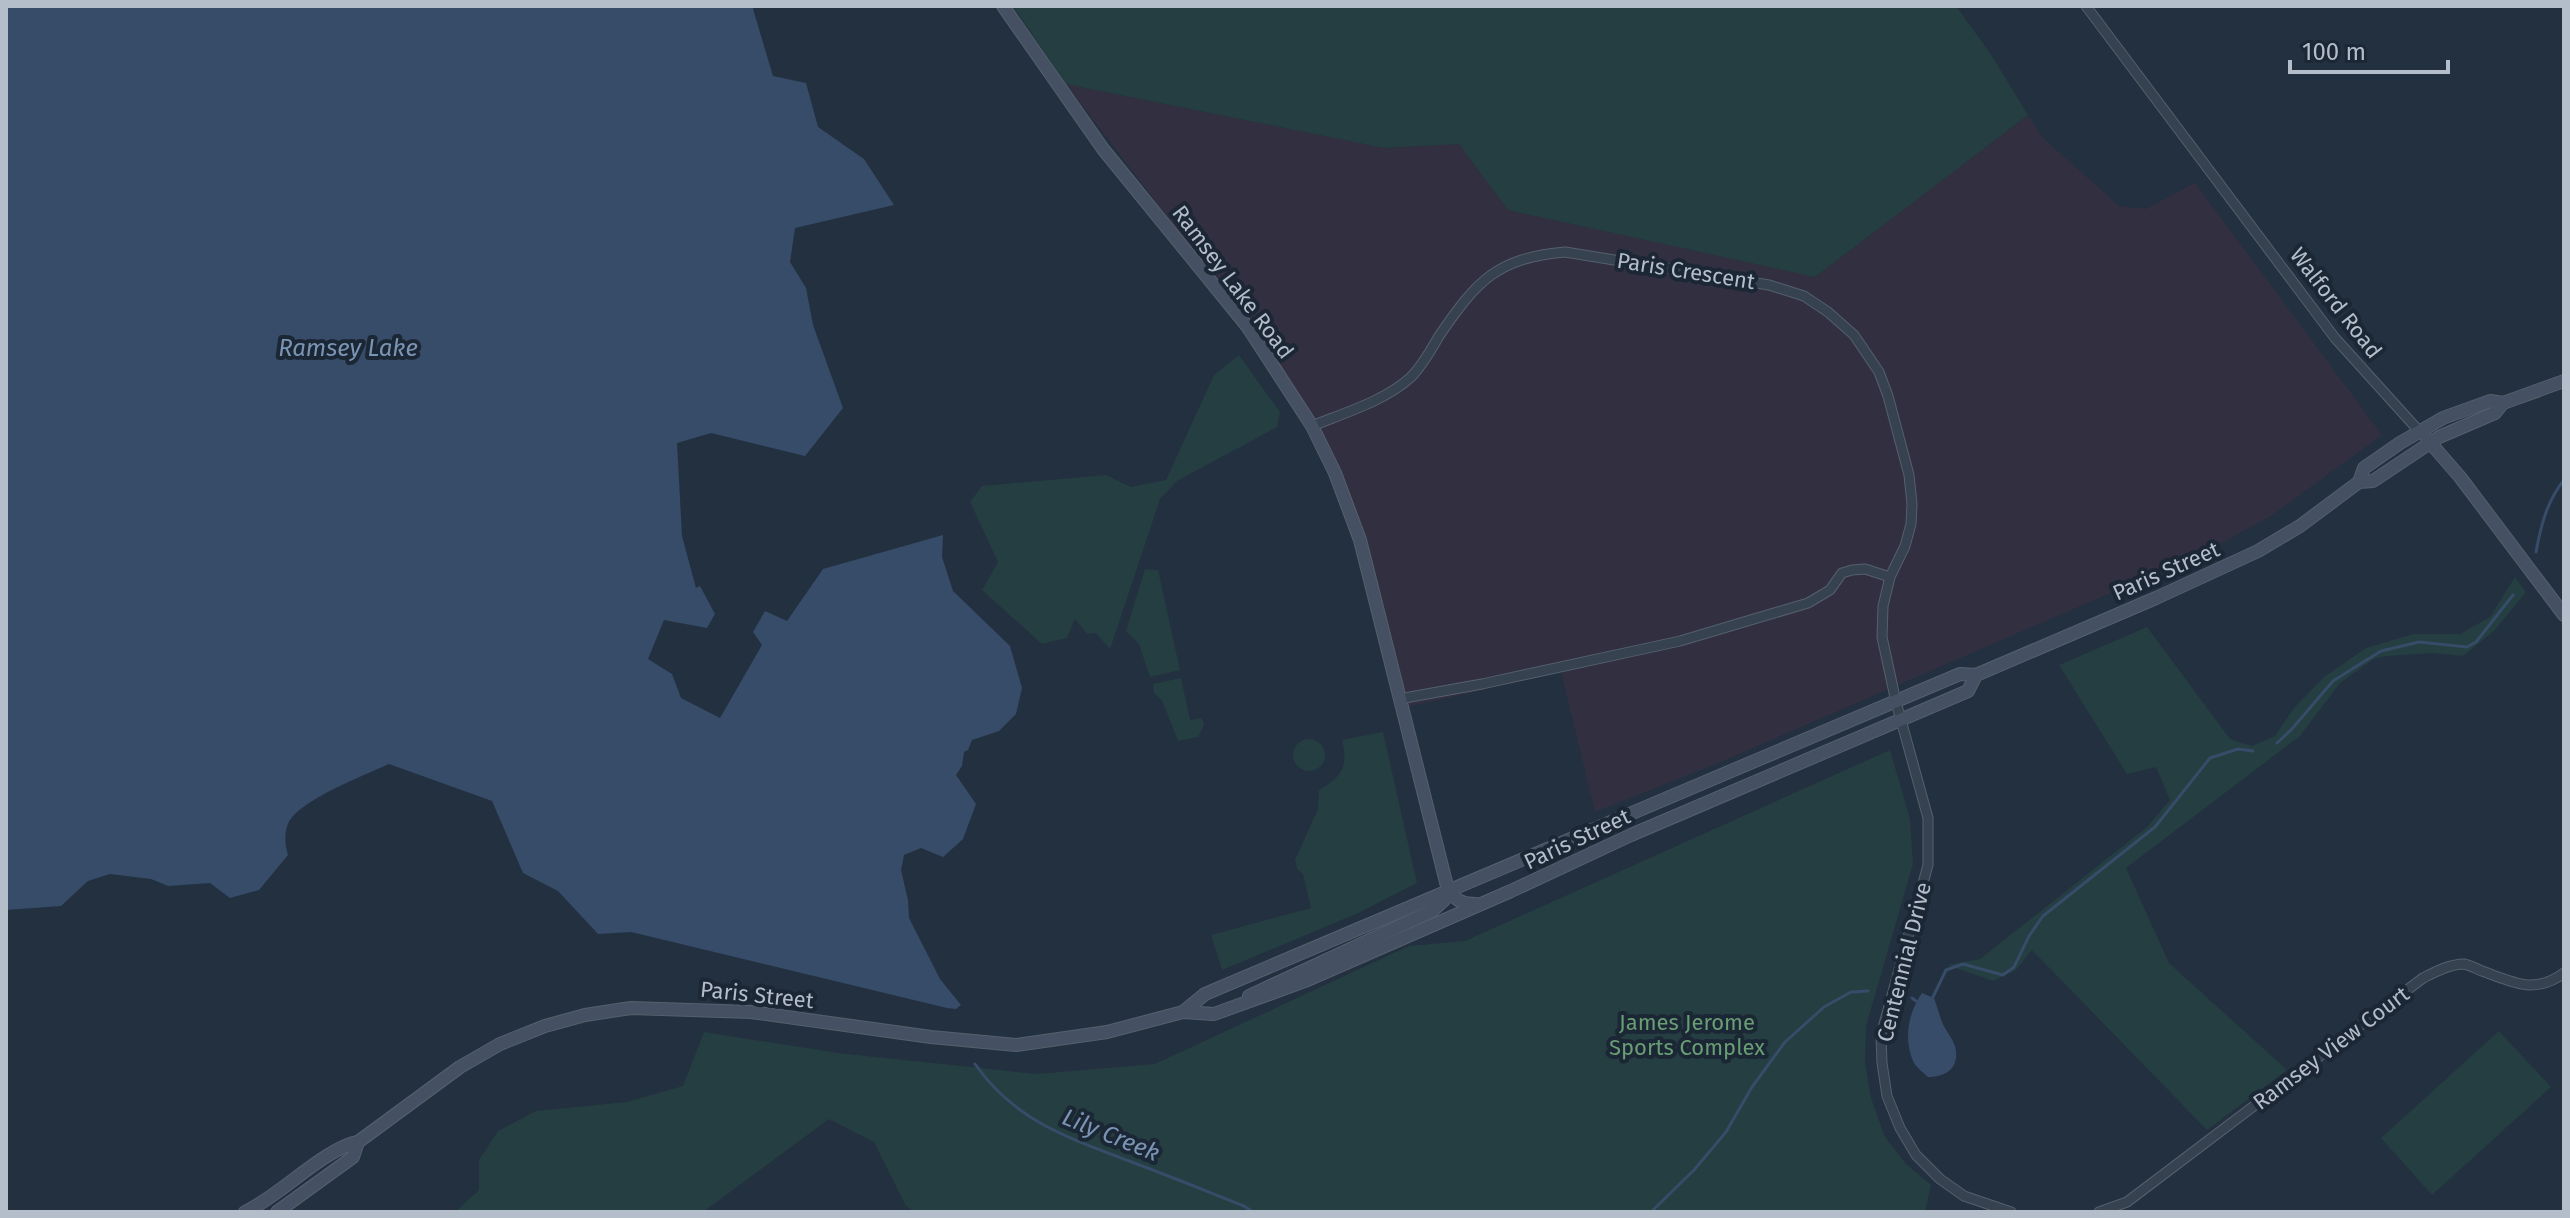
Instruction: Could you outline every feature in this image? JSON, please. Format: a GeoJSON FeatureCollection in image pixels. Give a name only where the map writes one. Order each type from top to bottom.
{"type":"FeatureCollection","features":[{"type":"Feature","properties":{"kind":"main road","name":"Ramsey Lake Road"},"geometry":{"type":"LineString","coordinates":[[1003,6],[1103,149],[1247,326],[1312,426],[1335,473],[1360,540],[1448,890]]}},
{"type":"Feature","properties":{"kind":"main road","name":"Paris Street"},"geometry":{"type":"LineString","coordinates":[[2359,482],[2364,468],[2443,418],[2490,401],[2503,403],[2564,381]]}},
{"type":"Feature","properties":{"kind":"main road","name":"Paris Street"},"geometry":{"type":"LineString","coordinates":[[1183,1012],[1205,994],[1960,674],[1976,675],[2258,551],[2300,526],[2359,482],[2373,481],[2431,442],[2495,413],[2503,403]]}},
{"type":"Feature","properties":{"kind":"main road","name":"Walford Road"},"geometry":{"type":"LineString","coordinates":[[2419,431],[2460,477],[2564,615]]}},
{"type":"Feature","properties":{"kind":"main road","name":"Paris Street"},"geometry":{"type":"LineString","coordinates":[[245,1212],[344,1145],[358,1142],[460,1067],[500,1044],[545,1026],[585,1015],[631,1008],[751,1012],[931,1037],[1016,1045],[1107,1032],[1183,1012],[1214,1014],[1274,994],[1482,904],[1631,835],[1968,691],[1976,675]]}},
{"type":"Feature","properties":{"kind":"main road"},"geometry":{"type":"LineString","coordinates":[[1448,890],[1455,899],[1465,904],[1482,904]]}},
{"type":"Feature","properties":{"kind":"main road"},"geometry":{"type":"LineString","coordinates":[[1214,1014],[1278,981],[1432,911],[1444,900],[1448,890]]}},
{"type":"Feature","properties":{"kind":"main road","name":"Paris Street"},"geometry":{"type":"LineString","coordinates":[[281,1211],[353,1157],[358,1142]]}},
{"type":"Feature","properties":{"kind":"main road"},"geometry":{"type":"LineString","coordinates":[[274,1195],[281,1211]]}},
{"type":"Feature","properties":{"kind":"street","name":"Walford Road"},"geometry":{"type":"LineString","coordinates":[[2086,6],[2335,338],[2419,431]]}},
{"type":"Feature","properties":{"kind":"street","name":"Paris Crescent"},"geometry":{"type":"LineString","coordinates":[[1312,426],[1383,395],[1410,377],[1482,281],[1500,267],[1525,258],[1565,252],[1769,285],[1804,296],[1854,335],[1879,372],[1909,475],[1911,524],[1905,546],[1890,577],[1883,606],[1882,637],[1896,702]]}},
{"type":"Feature","properties":{"kind":"street"},"geometry":{"type":"LineString","coordinates":[[1399,699],[1680,641],[1808,603],[1830,590],[1842,573],[1852,570],[1865,569],[1890,577]]}},
{"type":"Feature","properties":{"kind":"street","name":"Centennial Drive"},"geometry":{"type":"LineString","coordinates":[[1896,702],[1928,818],[1928,865],[1881,1035],[1887,1096],[1900,1128],[1916,1155],[1940,1179],[1964,1196],[2011,1212]]}},
{"type":"Feature","properties":{"kind":"street","name":"Ramsey View Court"},"geometry":{"type":"LineString","coordinates":[[2129,1207],[2423,978],[2444,968],[2465,964],[2517,984],[2535,986],[2564,973]]}},
{"type":"Feature","properties":{"kind":"street"},"geometry":{"type":"LineString","coordinates":[[2099,1212],[2129,1207]]}},
{"type":"Feature","properties":{"kind":"shaded area"},"geometry":{"type":"Polygon","coordinates":[[[1066,84],[1384,148],[1459,144],[1508,210],[1815,277],[2028,115],[2042,137],[2119,206],[2146,209],[2195,183],[2382,435],[2271,516],[2205,552],[1718,763],[1595,812],[1561,672],[1407,707],[1335,473],[1249,324],[1066,84]]]}},
{"type":"Feature","properties":{"kind":"green space"},"geometry":{"type":"Polygon","coordinates":[[[1013,6],[1956,6],[1990,53],[2028,115],[1815,277],[1508,210],[1459,144],[1384,148],[1066,84],[1013,6]]]}},
{"type":"Feature","properties":{"kind":"green space"},"geometry":{"type":"Polygon","coordinates":[[[1239,355],[1280,412],[1277,427],[1177,481],[1160,499],[1110,649],[1096,633],[1087,634],[1075,619],[1067,638],[1042,644],[982,590],[998,562],[970,502],[982,486],[1106,475],[1131,487],[1166,480],[1214,375],[1239,355]]]}},
{"type":"Feature","properties":{"kind":"green space"},"geometry":{"type":"Polygon","coordinates":[[[1145,569],[1158,570],[1180,670],[1150,677],[1139,644],[1126,631],[1145,569]]]}},
{"type":"Feature","properties":{"kind":"green space"},"geometry":{"type":"Polygon","coordinates":[[[2515,577],[2526,592],[2494,631],[2463,656],[2432,653],[2374,659],[2340,683],[2300,736],[2126,868],[2169,963],[2287,1070],[2207,1130],[2032,950],[2016,970],[1993,981],[1947,965],[1980,959],[2147,827],[2170,800],[2156,767],[2127,774],[2059,665],[2147,627],[2230,739],[2252,746],[2275,736],[2294,708],[2324,677],[2366,648],[2413,634],[2460,634],[2490,617],[2515,577]]]}},
{"type":"Feature","properties":{"kind":"green space"},"geometry":{"type":"Polygon","coordinates":[[[1181,678],[1190,720],[1202,718],[1204,725],[1198,737],[1178,741],[1162,700],[1154,693],[1153,684],[1181,678]]]}},
{"type":"Feature","properties":{"kind":"green space"},"geometry":{"type":"Polygon","coordinates":[[[1383,732],[1417,883],[1356,914],[1222,970],[1211,935],[1311,908],[1303,874],[1297,869],[1295,860],[1318,809],[1319,790],[1342,770],[1342,740],[1383,732]]]}},
{"type":"Feature","properties":{"kind":"green space"},"geometry":{"type":"Polygon","coordinates":[[[1309,739],[1320,744],[1325,755],[1320,766],[1309,771],[1298,766],[1293,755],[1298,744],[1309,739]]]}},
{"type":"Feature","properties":{"kind":"green space","name":"James Jerome Sports Complex"},"geometry":{"type":"Polygon","coordinates":[[[1890,750],[1910,819],[1913,864],[1866,1026],[1865,1063],[1871,1098],[1885,1137],[1906,1164],[1931,1185],[1925,1212],[915,1212],[906,1206],[874,1142],[829,1119],[703,1212],[455,1212],[479,1190],[479,1160],[498,1131],[536,1111],[627,1102],[683,1086],[704,1032],[838,1053],[1036,1074],[1155,1064],[1409,946],[1465,941],[1890,750]]]}},
{"type":"Feature","properties":{"kind":"green space"},"geometry":{"type":"Polygon","coordinates":[[[2499,1031],[2551,1087],[2432,1195],[2381,1138],[2499,1031]]]}},
{"type":"Feature","properties":{"kind":"water","name":"Ramsey Lake"},"geometry":{"type":"Polygon","coordinates":[[[6,6],[756,6],[753,9],[773,76],[806,83],[818,127],[864,159],[894,205],[795,228],[790,262],[806,288],[813,325],[843,408],[805,456],[711,433],[677,443],[682,536],[696,588],[700,586],[715,614],[707,628],[664,620],[648,659],[672,674],[681,698],[720,718],[762,645],[753,632],[765,611],[787,621],[823,569],[943,535],[942,557],[953,591],[1010,646],[1022,688],[1016,714],[999,731],[972,740],[964,752],[962,766],[956,775],[976,804],[963,839],[943,857],[921,848],[904,855],[901,870],[909,918],[940,979],[961,1005],[956,1009],[947,1008],[631,932],[598,934],[558,891],[523,873],[492,801],[389,764],[318,798],[294,815],[286,831],[288,855],[259,890],[230,898],[210,883],[168,886],[151,879],[110,874],[88,881],[61,906],[6,910],[6,6]]]}},
{"type":"Feature","properties":{"kind":"water"},"geometry":{"type":"Polygon","coordinates":[[[1922,993],[1934,998],[1956,1051],[1952,1068],[1934,1077],[1928,1077],[1915,1065],[1909,1045],[1910,1018],[1922,993]]]}},
{"type":"Feature","properties":{"kind":"waterway"},"geometry":{"type":"LineString","coordinates":[[2536,552],[2546,514],[2564,480]]}},
{"type":"Feature","properties":{"kind":"waterway"},"geometry":{"type":"LineString","coordinates":[[2277,743],[2333,681],[2381,651],[2419,642],[2467,647],[2476,642],[2513,595]]}},
{"type":"Feature","properties":{"kind":"waterway"},"geometry":{"type":"LineString","coordinates":[[1933,997],[1946,970],[1963,964],[2003,975],[2014,967],[2043,916],[2155,827],[2210,758],[2238,749],[2253,751]]}},
{"type":"Feature","properties":{"kind":"waterway"},"geometry":{"type":"LineString","coordinates":[[1651,1212],[1694,1170],[1726,1132],[1752,1087],[1785,1042],[1824,1007],[1851,992],[1868,991]]}},
{"type":"Feature","properties":{"kind":"waterway"},"geometry":{"type":"LineString","coordinates":[[1912,998],[1916,1001]]}},
{"type":"Feature","properties":{"kind":"waterway","name":"Lily Creek"},"geometry":{"type":"LineString","coordinates":[[975,1064],[1007,1100],[1044,1125],[1253,1212]]}}]}
